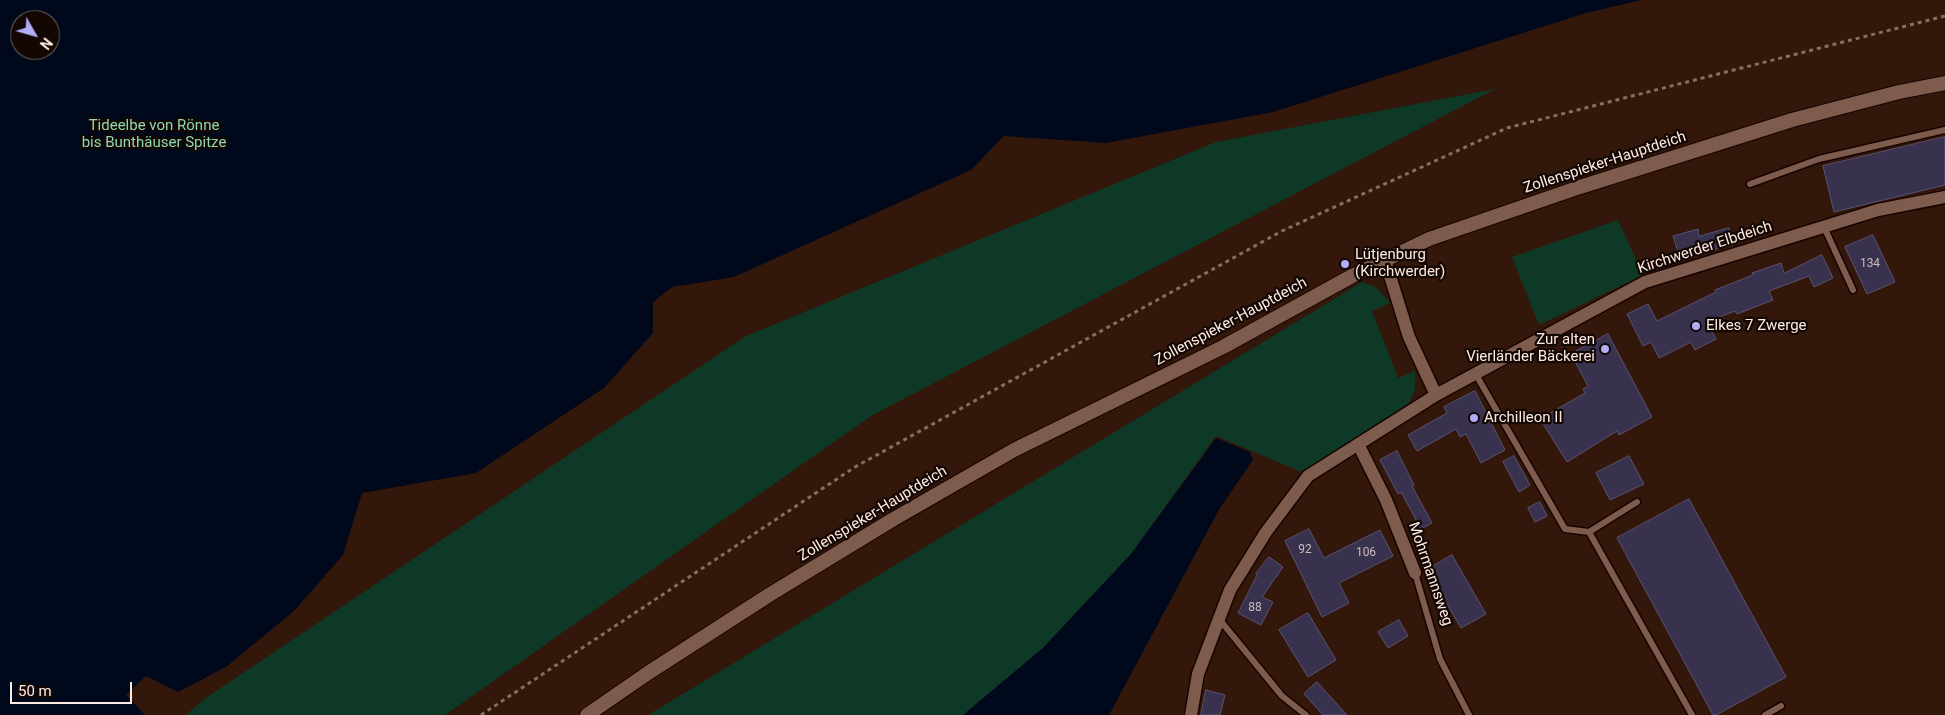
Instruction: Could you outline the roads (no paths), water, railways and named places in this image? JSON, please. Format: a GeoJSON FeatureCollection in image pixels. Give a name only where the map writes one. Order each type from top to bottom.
{"type":"FeatureCollection","features":[{"type":"Feature","properties":{"kind":"street","name":"Zollenspieker-Hauptdeich"},"geometry":{"type":"LineString","coordinates":[[587,715],[648,673],[770,595],[892,520],[1006,455],[1223,347],[1385,260],[1429,239],[1580,187],[1783,123],[1899,92],[1945,82]]}},
{"type":"Feature","properties":{"kind":"street","name":"Kirchwerder Elbdeich"},"geometry":{"type":"LineString","coordinates":[[1192,715],[1198,674],[1230,590],[1266,532],[1308,476],[1436,395],[1645,282],[1878,210],[1945,197]]}},
{"type":"Feature","properties":{"kind":"street"},"geometry":{"type":"LineString","coordinates":[[1385,260],[1409,337],[1436,395]]}},
{"type":"Feature","properties":{"kind":"street","name":"Mohrmannsweg"},"geometry":{"type":"LineString","coordinates":[[1358,444],[1386,500],[1416,573]]}},
{"type":"Feature","properties":{"kind":"lane"},"geometry":{"type":"LineString","coordinates":[[1750,184],[1819,159],[1945,130]]}},
{"type":"Feature","properties":{"kind":"lane"},"geometry":{"type":"LineString","coordinates":[[1824,227],[1853,290]]}},
{"type":"Feature","properties":{"kind":"lane"},"geometry":{"type":"LineString","coordinates":[[1475,373],[1565,530],[1589,532],[1637,502]]}},
{"type":"Feature","properties":{"kind":"lane"},"geometry":{"type":"LineString","coordinates":[[1589,532],[1692,715]]}},
{"type":"Feature","properties":{"kind":"lane","name":"Mohrmannsweg"},"geometry":{"type":"LineString","coordinates":[[1416,573],[1440,659],[1469,715]]}},
{"type":"Feature","properties":{"kind":"lane"},"geometry":{"type":"LineString","coordinates":[[1219,619],[1282,696],[1306,715]]}},
{"type":"Feature","properties":{"kind":"lane"},"geometry":{"type":"LineString","coordinates":[[1765,715],[1781,706]]}},
{"type":"Feature","properties":{"kind":"water"},"geometry":{"type":"Polygon","coordinates":[[[0,0],[1641,0],[1586,13],[1273,112],[1106,143],[1004,136],[971,170],[734,277],[672,287],[653,302],[653,333],[604,388],[476,473],[362,493],[343,555],[294,611],[226,667],[178,692],[146,676],[126,695],[145,715],[0,715],[0,0]]]}},
{"type":"Feature","properties":{"kind":"water"},"geometry":{"type":"Polygon","coordinates":[[[1216,438],[1250,452],[1253,460],[1220,508],[1109,715],[963,715],[1043,648],[1131,554],[1216,438]]]}},
{"type":"Feature","properties":{"kind":"place","name":"Lütjenburg (Kirchwerder)"},"geometry":{"type":"Point","coordinates":[1345,264]}},
{"type":"Feature","properties":{"kind":"place","name":"Elkes 7 Zwerge"},"geometry":{"type":"Point","coordinates":[1696,326]}},
{"type":"Feature","properties":{"kind":"place","name":"Zur alten Vierländer Bäckerei"},"geometry":{"type":"Point","coordinates":[1605,349]}},
{"type":"Feature","properties":{"kind":"place","name":"Archilleon II"},"geometry":{"type":"Point","coordinates":[1474,418]}},
{"type":"Feature","properties":{"kind":"park label","name":"Tideelbe von Rönne bis Bunthäuser Spitze"},"geometry":{"type":"Point","coordinates":[154,134]}}]}
